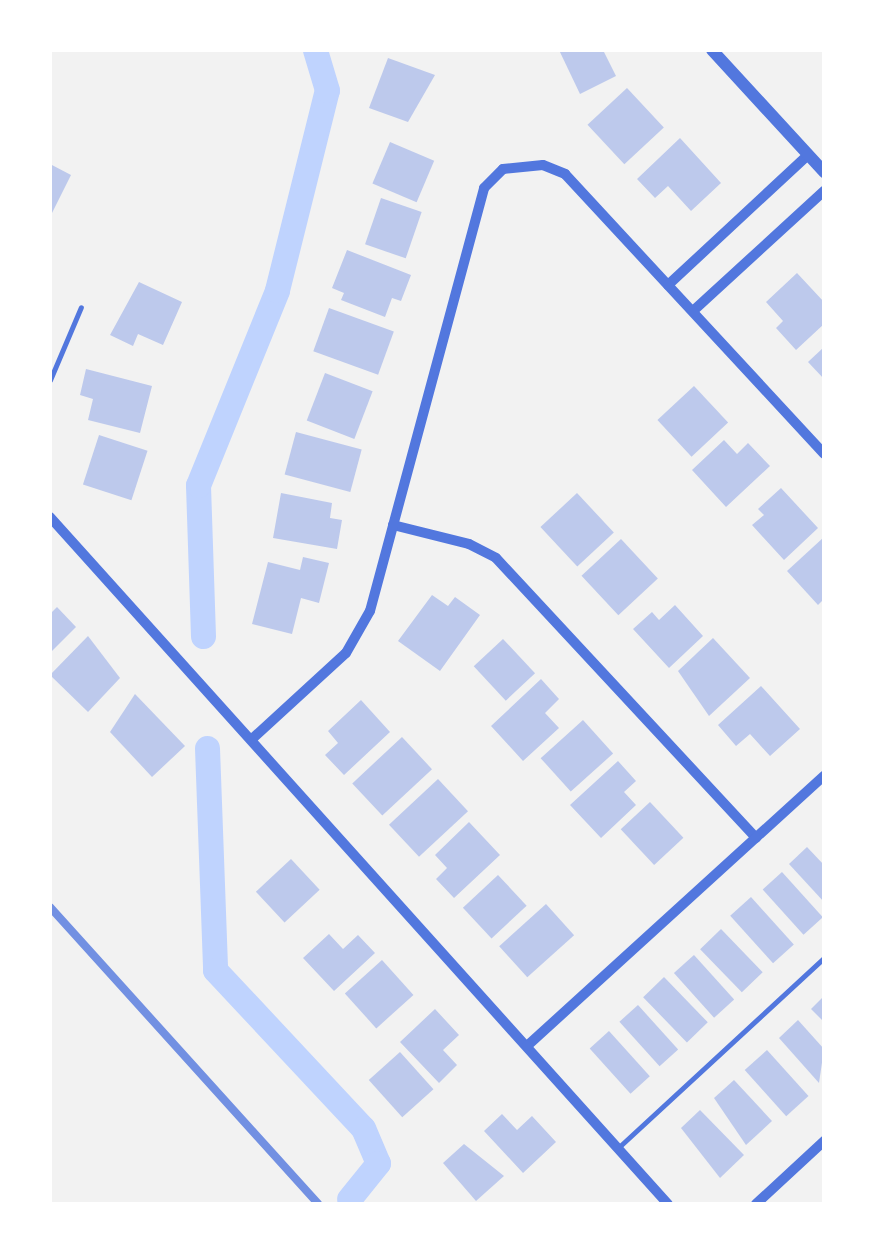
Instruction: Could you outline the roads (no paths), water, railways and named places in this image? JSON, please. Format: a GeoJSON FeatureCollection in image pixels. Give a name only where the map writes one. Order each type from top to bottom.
{"type":"FeatureCollection","features":[{"type":"Feature","properties":{"kind":"street"},"geometry":{"type":"LineString","coordinates":[[712,50],[824,172]]}},
{"type":"Feature","properties":{"kind":"street"},"geometry":{"type":"LineString","coordinates":[[668,285],[808,155]]}},
{"type":"Feature","properties":{"kind":"street"},"geometry":{"type":"LineString","coordinates":[[252,739],[359,634],[393,525],[484,188],[519,164],[565,174],[824,454]]}},
{"type":"Feature","properties":{"kind":"street"},"geometry":{"type":"LineString","coordinates":[[692,311],[824,191]]}},
{"type":"Feature","properties":{"kind":"street"},"geometry":{"type":"LineString","coordinates":[[50,517],[668,1204]]}},
{"type":"Feature","properties":{"kind":"street"},"geometry":{"type":"LineString","coordinates":[[393,525],[496,558],[756,838]]}},
{"type":"Feature","properties":{"kind":"street"},"geometry":{"type":"LineString","coordinates":[[527,1046],[824,776]]}},
{"type":"Feature","properties":{"kind":"street"},"geometry":{"type":"LineString","coordinates":[[756,1204],[824,1141]]}},
{"type":"Feature","properties":{"kind":"lane"},"geometry":{"type":"LineString","coordinates":[[50,380],[81,307]]}},
{"type":"Feature","properties":{"kind":"lane"},"geometry":{"type":"LineString","coordinates":[[618,1148],[824,958]]}},
{"type":"Feature","properties":{"kind":"waterway"},"geometry":{"type":"LineString","coordinates":[[203,636],[198,485],[277,290],[327,90],[315,50]]}},
{"type":"Feature","properties":{"kind":"waterway"},"geometry":{"type":"LineString","coordinates":[[207,748],[215,970],[363,1128],[378,1163],[349,1199]]}},
{"type":"Feature","properties":{"kind":"railway"},"geometry":{"type":"LineString","coordinates":[[50,907],[318,1204]]}}]}
